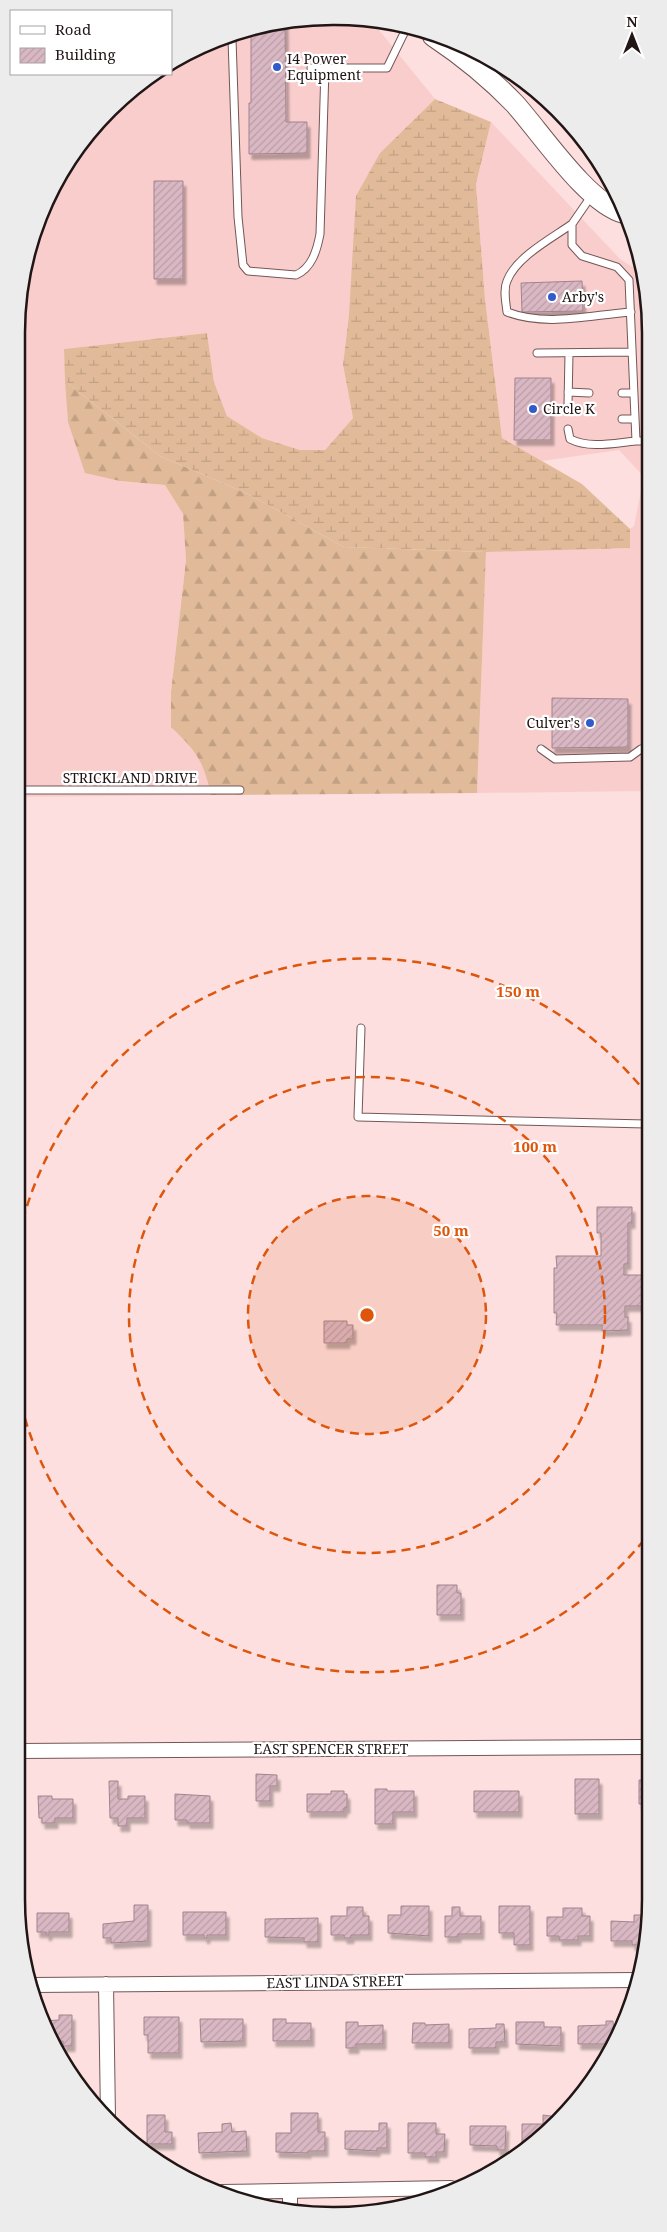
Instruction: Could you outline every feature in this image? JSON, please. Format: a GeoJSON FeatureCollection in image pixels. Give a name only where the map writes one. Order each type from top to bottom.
{"type":"FeatureCollection","features":[{"type":"Feature","properties":{"kind":"street"},"geometry":{"type":"LineString","coordinates":[[450,47],[465,57],[514,104],[592,194],[615,208]]}},
{"type":"Feature","properties":{"kind":"street","name":"EAST SPENCER STREET"},"geometry":{"type":"LineString","coordinates":[[25,1751],[642,1748]]}},
{"type":"Feature","properties":{"kind":"street","name":"EAST LINDA STREET"},"geometry":{"type":"LineString","coordinates":[[38,1985],[630,1980]]}},
{"type":"Feature","properties":{"kind":"street"},"geometry":{"type":"LineString","coordinates":[[106,1984],[108,2109]]}},
{"type":"Feature","properties":{"kind":"street"},"geometry":{"type":"LineString","coordinates":[[237,2192],[441,2188]]}},
{"type":"Feature","properties":{"kind":"street"},"geometry":{"type":"LineString","coordinates":[[290,2191],[290,2204]]}},
{"type":"Feature","properties":{"kind":"lane"},"geometry":{"type":"LineString","coordinates":[[311,68],[387,68],[405,34]]}},
{"type":"Feature","properties":{"kind":"lane"},"geometry":{"type":"LineString","coordinates":[[232,42],[238,217],[243,265],[248,271],[296,275],[302,273],[313,258],[320,234],[325,68]]}},
{"type":"Feature","properties":{"kind":"lane"},"geometry":{"type":"LineString","coordinates":[[592,194],[572,224],[524,258],[507,280],[505,294],[507,312],[524,319],[560,319],[630,312]]}},
{"type":"Feature","properties":{"kind":"lane"},"geometry":{"type":"LineString","coordinates":[[572,224],[572,245],[582,256],[617,266],[629,280],[636,441]]}},
{"type":"Feature","properties":{"kind":"lane"},"geometry":{"type":"LineString","coordinates":[[537,353],[632,352]]}},
{"type":"Feature","properties":{"kind":"lane"},"geometry":{"type":"LineString","coordinates":[[568,404],[569,353]]}},
{"type":"Feature","properties":{"kind":"lane"},"geometry":{"type":"LineString","coordinates":[[568,392],[589,393]]}},
{"type":"Feature","properties":{"kind":"lane"},"geometry":{"type":"LineString","coordinates":[[622,393],[634,393]]}},
{"type":"Feature","properties":{"kind":"lane"},"geometry":{"type":"LineString","coordinates":[[622,419],[635,418]]}},
{"type":"Feature","properties":{"kind":"lane"},"geometry":{"type":"LineString","coordinates":[[568,428],[570,439],[580,444],[601,445],[642,441]]}},
{"type":"Feature","properties":{"kind":"lane"},"geometry":{"type":"LineString","coordinates":[[541,749],[555,759],[630,757],[641,749]]}},
{"type":"Feature","properties":{"kind":"lane","name":"STRICKLAND DRIVE"},"geometry":{"type":"LineString","coordinates":[[25,790],[240,790]]}},
{"type":"Feature","properties":{"kind":"lane"},"geometry":{"type":"LineString","coordinates":[[361,1028],[358,1117],[642,1124]]}},
{"type":"Feature","properties":{"kind":"shaded area"},"geometry":{"type":"Polygon","coordinates":[[[334,25],[376,28],[435,99],[380,153],[349,314],[343,365],[353,418],[325,450],[300,450],[262,438],[227,416],[214,382],[207,333],[64,349],[68,422],[120,481],[165,485],[183,514],[186,560],[171,692],[171,727],[188,743],[204,765],[211,795],[25,797],[25,334],[31,273],[48,215],[77,162],[115,115],[162,77],[172,75],[172,71],[179,66],[215,48],[273,31],[334,25]]]}},
{"type":"Feature","properties":{"kind":"shaded area"},"geometry":{"type":"Polygon","coordinates":[[[491,122],[620,259],[635,268],[642,334],[642,475],[619,450],[542,461],[502,438],[485,299],[476,184],[491,122]]]}},
{"type":"Feature","properties":{"kind":"shaded area"},"geometry":{"type":"Polygon","coordinates":[[[642,487],[642,791],[477,793],[486,550],[630,548],[630,529],[634,526],[642,487]]]}},
{"type":"Feature","properties":{"kind":"green space"},"geometry":{"type":"Polygon","coordinates":[[[435,99],[491,122],[476,184],[485,299],[502,438],[582,484],[630,529],[630,548],[486,552],[344,547],[248,494],[160,456],[65,381],[64,349],[207,333],[214,382],[227,416],[262,438],[300,450],[325,450],[353,418],[343,365],[349,314],[356,196],[380,153],[435,99]]]}},
{"type":"Feature","properties":{"kind":"green space"},"geometry":{"type":"Polygon","coordinates":[[[65,381],[160,456],[248,494],[344,547],[486,552],[477,793],[211,795],[198,757],[171,727],[171,692],[186,560],[183,514],[165,485],[120,481],[85,473],[68,422],[65,381]]]}},
{"type":"Feature","properties":{"kind":"building"},"geometry":{"type":"Polygon","coordinates":[[[285,29],[286,122],[307,122],[307,153],[249,154],[249,103],[251,103],[251,37],[285,29]]]}},
{"type":"Feature","properties":{"kind":"building"},"geometry":{"type":"Polygon","coordinates":[[[154,181],[183,181],[183,279],[154,279],[154,181]]]}},
{"type":"Feature","properties":{"kind":"building","name":"Arby's"},"geometry":{"type":"Polygon","coordinates":[[[582,281],[583,311],[522,312],[521,283],[582,281]]]}},
{"type":"Feature","properties":{"kind":"building","name":"Circle K"},"geometry":{"type":"Polygon","coordinates":[[[515,378],[551,378],[551,440],[514,440],[515,378]]]}},
{"type":"Feature","properties":{"kind":"building","name":"Culver's"},"geometry":{"type":"Polygon","coordinates":[[[552,698],[628,699],[628,747],[552,748],[552,698]]]}},
{"type":"Feature","properties":{"kind":"building"},"geometry":{"type":"Polygon","coordinates":[[[597,1207],[632,1207],[632,1223],[628,1223],[628,1264],[624,1264],[624,1275],[642,1275],[642,1306],[625,1306],[625,1317],[628,1317],[628,1330],[602,1331],[602,1325],[556,1325],[557,1313],[554,1313],[554,1268],[557,1268],[556,1256],[601,1256],[601,1233],[597,1233],[597,1207]]]}},
{"type":"Feature","properties":{"kind":"building"},"geometry":{"type":"Polygon","coordinates":[[[324,1321],[347,1321],[347,1325],[353,1325],[353,1339],[347,1339],[347,1343],[324,1343],[324,1321]]]}},
{"type":"Feature","properties":{"kind":"building"},"geometry":{"type":"Polygon","coordinates":[[[437,1585],[457,1585],[457,1593],[461,1593],[461,1615],[437,1615],[437,1585]]]}},
{"type":"Feature","properties":{"kind":"building"},"geometry":{"type":"Polygon","coordinates":[[[256,1774],[277,1775],[277,1786],[270,1786],[270,1801],[256,1801],[256,1774]]]}},
{"type":"Feature","properties":{"kind":"building"},"geometry":{"type":"Polygon","coordinates":[[[575,1779],[599,1779],[599,1814],[575,1814],[575,1779]]]}},
{"type":"Feature","properties":{"kind":"building"},"geometry":{"type":"Polygon","coordinates":[[[639,1780],[642,1780],[642,1804],[639,1804],[639,1780]]]}},
{"type":"Feature","properties":{"kind":"building"},"geometry":{"type":"Polygon","coordinates":[[[109,1781],[118,1781],[118,1799],[128,1799],[128,1796],[145,1796],[145,1818],[127,1818],[127,1826],[118,1826],[118,1818],[110,1818],[109,1781]]]}},
{"type":"Feature","properties":{"kind":"building"},"geometry":{"type":"Polygon","coordinates":[[[375,1789],[414,1791],[414,1812],[393,1812],[393,1824],[375,1824],[375,1789]]]}},
{"type":"Feature","properties":{"kind":"building"},"geometry":{"type":"Polygon","coordinates":[[[331,1791],[344,1791],[344,1794],[347,1794],[347,1808],[344,1808],[344,1812],[307,1812],[307,1794],[331,1794],[331,1791]]]}},
{"type":"Feature","properties":{"kind":"building"},"geometry":{"type":"Polygon","coordinates":[[[474,1791],[519,1791],[519,1812],[474,1812],[474,1791]]]}},
{"type":"Feature","properties":{"kind":"building"},"geometry":{"type":"Polygon","coordinates":[[[175,1794],[210,1796],[210,1823],[187,1823],[187,1820],[175,1820],[175,1794]]]}},
{"type":"Feature","properties":{"kind":"building"},"geometry":{"type":"Polygon","coordinates":[[[38,1796],[52,1796],[52,1799],[73,1799],[73,1818],[55,1818],[55,1823],[42,1823],[42,1818],[39,1818],[38,1796]]]}},
{"type":"Feature","properties":{"kind":"building"},"geometry":{"type":"Polygon","coordinates":[[[134,1905],[148,1905],[148,1941],[111,1943],[111,1938],[103,1938],[103,1924],[134,1921],[134,1905]]]}},
{"type":"Feature","properties":{"kind":"building"},"geometry":{"type":"Polygon","coordinates":[[[401,1906],[429,1906],[429,1936],[388,1933],[388,1915],[401,1915],[401,1906]]]}},
{"type":"Feature","properties":{"kind":"building"},"geometry":{"type":"Polygon","coordinates":[[[499,1906],[530,1906],[530,1945],[514,1945],[514,1933],[499,1933],[499,1906]]]}},
{"type":"Feature","properties":{"kind":"building"},"geometry":{"type":"Polygon","coordinates":[[[347,1907],[363,1907],[363,1916],[369,1916],[369,1935],[351,1935],[351,1938],[344,1938],[344,1935],[331,1935],[331,1916],[347,1916],[347,1907]]]}},
{"type":"Feature","properties":{"kind":"building"},"geometry":{"type":"Polygon","coordinates":[[[452,1907],[460,1907],[460,1916],[481,1916],[481,1934],[458,1934],[458,1937],[445,1937],[445,1916],[452,1916],[452,1907]]]}},
{"type":"Feature","properties":{"kind":"building"},"geometry":{"type":"Polygon","coordinates":[[[563,1908],[582,1908],[582,1916],[590,1916],[590,1936],[578,1936],[578,1940],[559,1940],[559,1936],[547,1936],[547,1917],[563,1917],[563,1908]]]}},
{"type":"Feature","properties":{"kind":"building"},"geometry":{"type":"Polygon","coordinates":[[[183,1912],[226,1912],[226,1935],[207,1935],[207,1938],[204,1938],[204,1935],[183,1935],[183,1912]]]}},
{"type":"Feature","properties":{"kind":"building"},"geometry":{"type":"Polygon","coordinates":[[[37,1913],[69,1913],[69,1932],[49,1932],[49,1935],[46,1935],[46,1932],[37,1932],[37,1913]]]}},
{"type":"Feature","properties":{"kind":"building"},"geometry":{"type":"Polygon","coordinates":[[[634,1915],[641,1915],[638,1945],[632,1945],[632,1941],[611,1941],[611,1921],[634,1922],[634,1915]]]}},
{"type":"Feature","properties":{"kind":"building"},"geometry":{"type":"Polygon","coordinates":[[[318,1918],[318,1942],[304,1942],[304,1938],[265,1937],[265,1919],[318,1918]]]}},
{"type":"Feature","properties":{"kind":"building"},"geometry":{"type":"Polygon","coordinates":[[[59,2015],[72,2015],[72,2046],[63,2046],[63,2041],[60,2041],[50,2021],[59,2020],[59,2015]]]}},
{"type":"Feature","properties":{"kind":"building"},"geometry":{"type":"Polygon","coordinates":[[[144,2017],[179,2017],[179,2053],[148,2053],[148,2035],[144,2035],[144,2017]]]}},
{"type":"Feature","properties":{"kind":"building"},"geometry":{"type":"Polygon","coordinates":[[[200,2019],[243,2019],[243,2041],[201,2042],[200,2019]]]}},
{"type":"Feature","properties":{"kind":"building"},"geometry":{"type":"Polygon","coordinates":[[[273,2019],[286,2019],[286,2023],[311,2023],[311,2041],[273,2041],[273,2019]]]}},
{"type":"Feature","properties":{"kind":"building"},"geometry":{"type":"Polygon","coordinates":[[[606,2021],[613,2021],[614,2028],[606,2044],[578,2044],[578,2026],[606,2025],[606,2021]]]}},
{"type":"Feature","properties":{"kind":"building"},"geometry":{"type":"Polygon","coordinates":[[[346,2022],[358,2022],[358,2026],[383,2025],[383,2044],[356,2044],[356,2048],[346,2048],[346,2022]]]}},
{"type":"Feature","properties":{"kind":"building"},"geometry":{"type":"Polygon","coordinates":[[[516,2022],[544,2022],[544,2027],[561,2027],[561,2046],[516,2044],[516,2022]]]}},
{"type":"Feature","properties":{"kind":"building"},"geometry":{"type":"Polygon","coordinates":[[[413,2023],[425,2023],[425,2025],[449,2024],[449,2043],[412,2043],[413,2023]]]}},
{"type":"Feature","properties":{"kind":"building"},"geometry":{"type":"Polygon","coordinates":[[[496,2024],[504,2024],[505,2042],[496,2042],[496,2048],[469,2048],[469,2029],[496,2028],[496,2024]]]}},
{"type":"Feature","properties":{"kind":"building"},"geometry":{"type":"Polygon","coordinates":[[[291,2113],[318,2113],[318,2132],[325,2132],[325,2151],[308,2151],[308,2153],[276,2152],[276,2133],[291,2133],[291,2113]]]}},
{"type":"Feature","properties":{"kind":"building"},"geometry":{"type":"Polygon","coordinates":[[[147,2115],[165,2115],[165,2132],[172,2132],[172,2144],[147,2144],[147,2115]]]}},
{"type":"Feature","properties":{"kind":"building"},"geometry":{"type":"Polygon","coordinates":[[[543,2115],[553,2116],[522,2142],[522,2124],[543,2124],[543,2115]]]}},
{"type":"Feature","properties":{"kind":"building"},"geometry":{"type":"Polygon","coordinates":[[[231,2123],[232,2132],[246,2131],[247,2151],[199,2153],[198,2133],[222,2132],[222,2124],[231,2123]]]}},
{"type":"Feature","properties":{"kind":"building"},"geometry":{"type":"Polygon","coordinates":[[[379,2123],[387,2123],[387,2148],[377,2148],[377,2151],[345,2149],[345,2131],[379,2131],[379,2123]]]}},
{"type":"Feature","properties":{"kind":"building"},"geometry":{"type":"Polygon","coordinates":[[[408,2123],[436,2123],[436,2134],[445,2134],[444,2152],[436,2152],[436,2157],[425,2157],[425,2153],[408,2153],[408,2123]]]}},
{"type":"Feature","properties":{"kind":"building"},"geometry":{"type":"Polygon","coordinates":[[[470,2126],[506,2126],[505,2150],[497,2150],[497,2146],[470,2145],[470,2126]]]}},
{"type":"Feature","properties":{"kind":"place","name":"I4 Power Equipment"},"geometry":{"type":"Point","coordinates":[277,67]}},
{"type":"Feature","properties":{"kind":"place","name":"Arby's"},"geometry":{"type":"Point","coordinates":[552,297]}},
{"type":"Feature","properties":{"kind":"place","name":"Circle K"},"geometry":{"type":"Point","coordinates":[533,409]}},
{"type":"Feature","properties":{"kind":"place","name":"Culver's"},"geometry":{"type":"Point","coordinates":[590,723]}}]}
